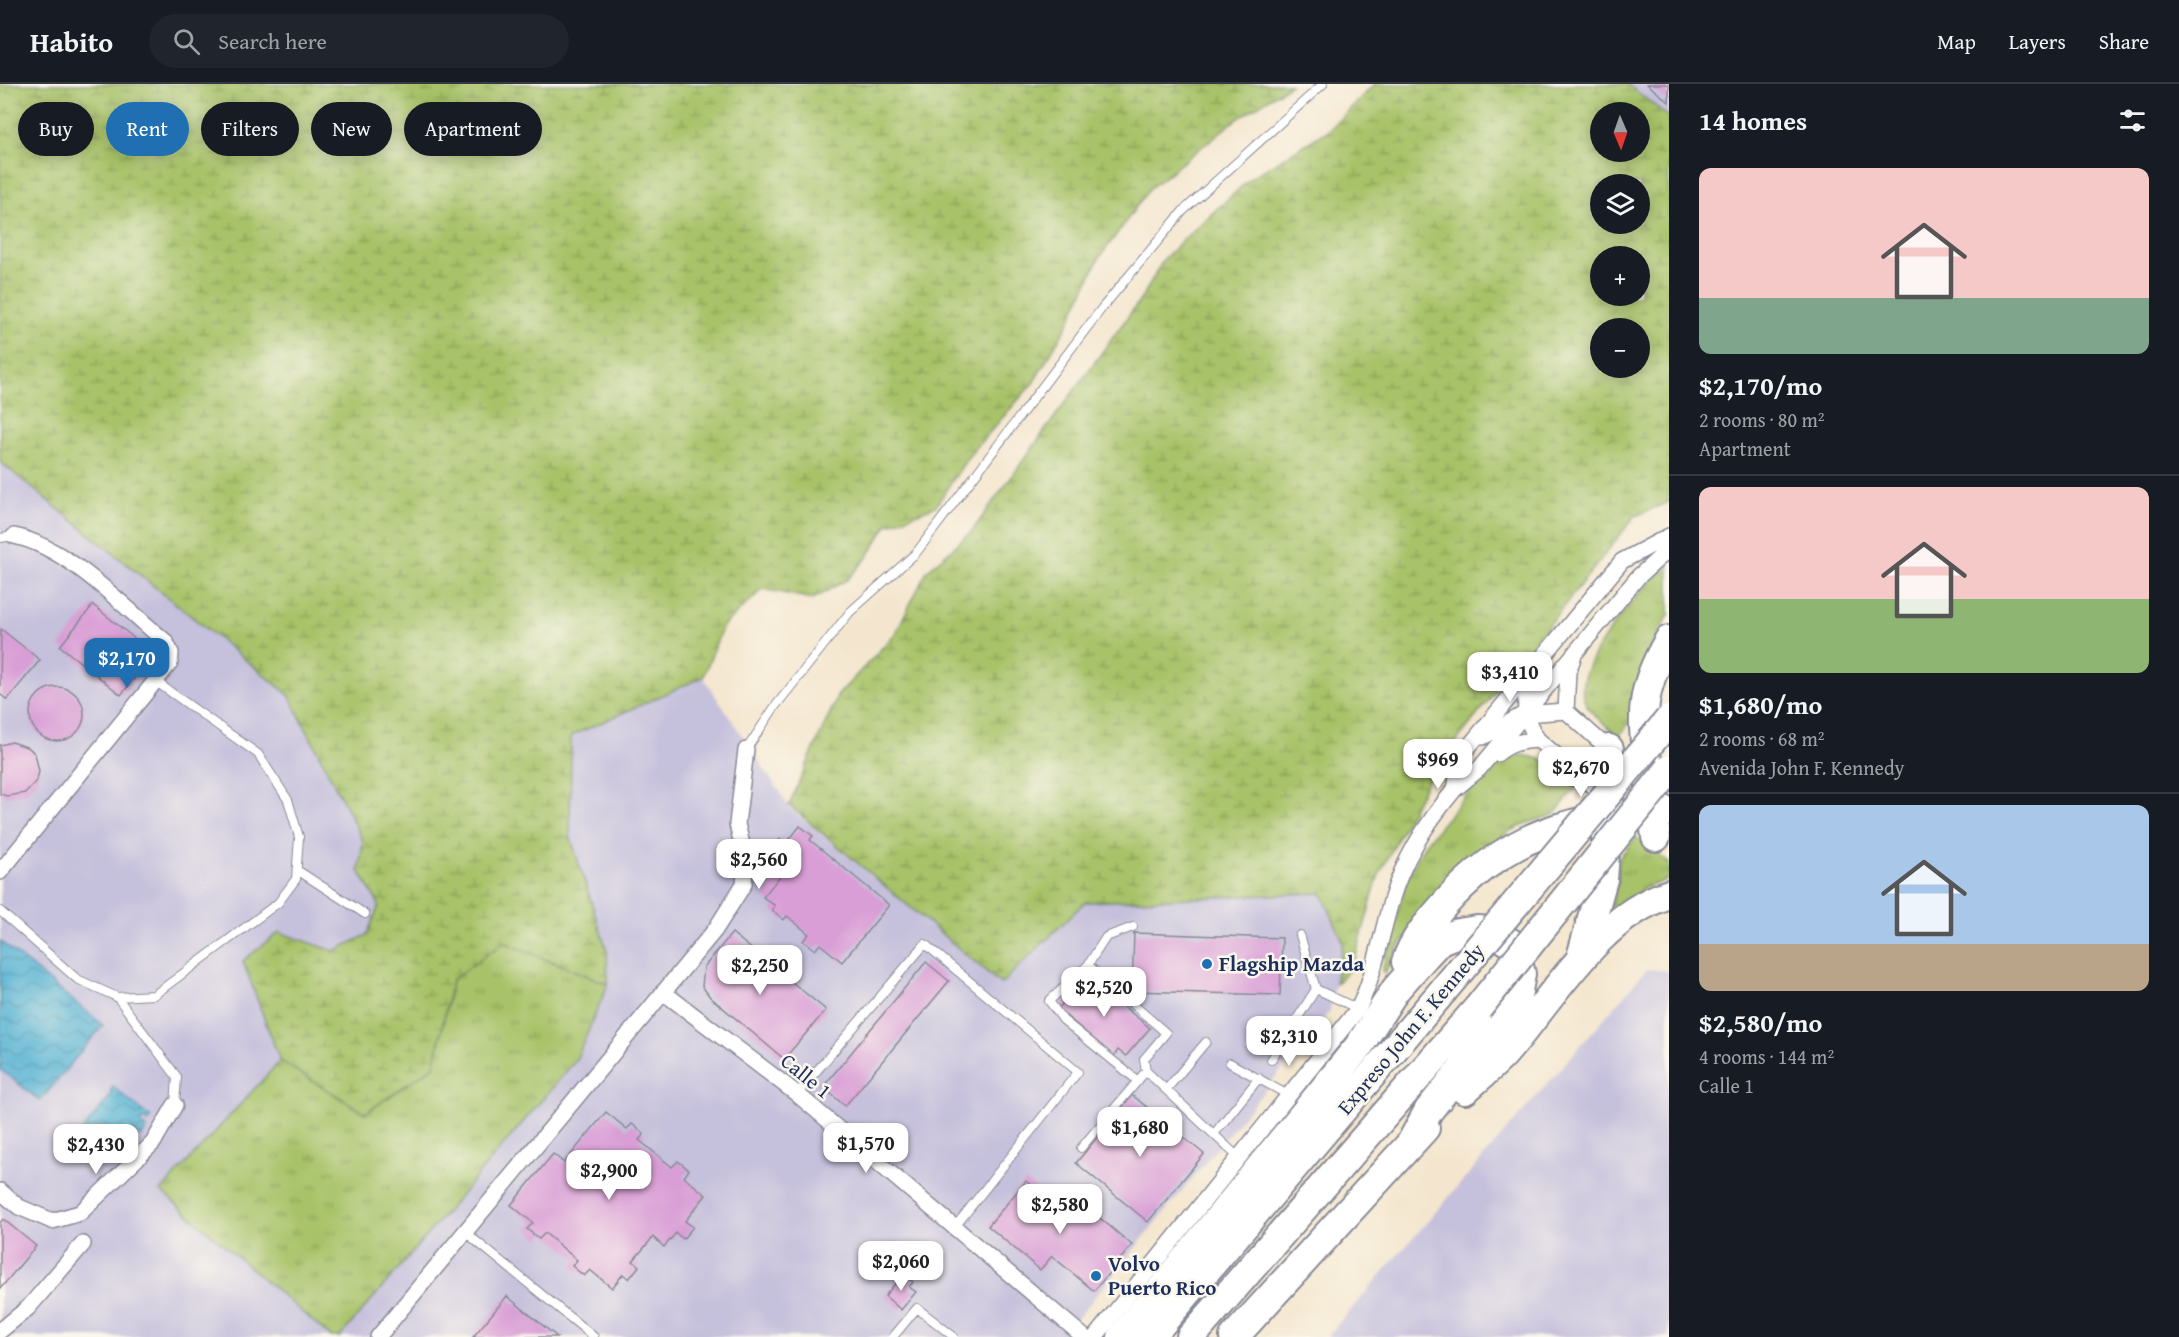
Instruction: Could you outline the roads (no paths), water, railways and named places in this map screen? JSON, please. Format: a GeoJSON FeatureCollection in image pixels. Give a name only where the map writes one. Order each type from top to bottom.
{"type":"FeatureCollection","features":[{"type":"Feature","properties":{"kind":"highway"},"geometry":{"type":"LineString","coordinates":[[1579,962],[1599,901],[1643,795],[1644,700],[1657,661],[1669,640]]}},
{"type":"Feature","properties":{"kind":"highway","name":"Expreso John F. Kennedy"},"geometry":{"type":"LineString","coordinates":[[1150,1337],[1669,720]]}},
{"type":"Feature","properties":{"kind":"highway"},"geometry":{"type":"LineString","coordinates":[[1575,771],[1643,795]]}},
{"type":"Feature","properties":{"kind":"highway"},"geometry":{"type":"LineString","coordinates":[[1396,989],[1408,953],[1425,927],[1462,884],[1482,867],[1521,841],[1643,795]]}},
{"type":"Feature","properties":{"kind":"highway","name":"Expreso John F. Kennedy"},"geometry":{"type":"LineString","coordinates":[[1191,1337],[1478,1008],[1643,795]]}},
{"type":"Feature","properties":{"kind":"highway"},"geometry":{"type":"LineString","coordinates":[[1234,1337],[1412,1141],[1502,1056],[1579,962],[1628,914],[1669,894]]}},
{"type":"Feature","properties":{"kind":"highway"},"geometry":{"type":"LineString","coordinates":[[1122,1337],[1359,1046],[1396,989],[1440,940],[1458,933],[1477,930],[1492,931],[1514,945],[1521,974],[1516,1002],[1429,1110],[1412,1141]]}},
{"type":"Feature","properties":{"kind":"street"},"geometry":{"type":"LineString","coordinates":[[1455,789],[1461,756],[1622,561],[1669,536]]}},
{"type":"Feature","properties":{"kind":"street"},"geometry":{"type":"LineString","coordinates":[[0,872],[170,663],[171,653],[166,642],[50,548],[34,540],[7,537]]}},
{"type":"Feature","properties":{"kind":"street"},"geometry":{"type":"LineString","coordinates":[[1479,768],[1638,577],[1669,549]]}},
{"type":"Feature","properties":{"kind":"street"},"geometry":{"type":"LineString","coordinates":[[1575,653],[1568,672],[1566,711],[1643,795]]}},
{"type":"Feature","properties":{"kind":"street"},"geometry":{"type":"LineString","coordinates":[[1533,669],[1524,698],[1524,714],[1538,740],[1575,771]]}},
{"type":"Feature","properties":{"kind":"street"},"geometry":{"type":"LineString","coordinates":[[1470,745],[1524,714],[1566,711]]}},
{"type":"Feature","properties":{"kind":"street"},"geometry":{"type":"LineString","coordinates":[[1095,1337],[1237,1156],[1358,1009],[1375,965],[1392,896],[1405,861],[1455,789],[1506,746],[1520,741],[1538,740]]}},
{"type":"Feature","properties":{"kind":"street"},"geometry":{"type":"LineString","coordinates":[[378,1337],[715,930],[744,884],[746,861],[737,824],[746,750]]}},
{"type":"Feature","properties":{"kind":"street","name":"Calle 1"},"geometry":{"type":"LineString","coordinates":[[663,992],[796,1094],[1084,1337]]}},
{"type":"Feature","properties":{"kind":"street"},"geometry":{"type":"LineString","coordinates":[[0,1191],[19,1207],[52,1221],[80,1213],[153,1143],[175,1105]]}},
{"type":"Feature","properties":{"kind":"street"},"geometry":{"type":"LineString","coordinates":[[0,1330],[28,1308],[83,1244]]}},
{"type":"Feature","properties":{"kind":"lane"},"geometry":{"type":"LineString","coordinates":[[746,750],[774,708],[850,612],[916,553],[1102,308],[1183,211],[1323,84]]}},
{"type":"Feature","properties":{"kind":"lane"},"geometry":{"type":"LineString","coordinates":[[0,911],[77,979],[117,997],[153,995],[278,903],[296,879],[299,837],[288,800],[258,754],[155,681]]}},
{"type":"Feature","properties":{"kind":"lane"},"geometry":{"type":"LineString","coordinates":[[297,870],[365,914]]}},
{"type":"Feature","properties":{"kind":"lane"},"geometry":{"type":"LineString","coordinates":[[1133,927],[1106,937],[1088,965],[1049,1001],[1062,1020],[1138,1081]]}},
{"type":"Feature","properties":{"kind":"lane"},"geometry":{"type":"LineString","coordinates":[[1300,935],[1316,989],[1358,1009]]}},
{"type":"Feature","properties":{"kind":"lane"},"geometry":{"type":"LineString","coordinates":[[796,1094],[925,944],[1078,1072],[954,1228]]}},
{"type":"Feature","properties":{"kind":"lane"},"geometry":{"type":"LineString","coordinates":[[1088,965],[1166,1033],[1144,1059],[1146,1071],[1237,1156]]}},
{"type":"Feature","properties":{"kind":"lane"},"geometry":{"type":"LineString","coordinates":[[1271,1060],[1316,989]]}},
{"type":"Feature","properties":{"kind":"lane"},"geometry":{"type":"LineString","coordinates":[[117,997],[177,1077],[175,1105]]}},
{"type":"Feature","properties":{"kind":"lane"},"geometry":{"type":"LineString","coordinates":[[1166,1090],[1206,1042]]}},
{"type":"Feature","properties":{"kind":"lane"},"geometry":{"type":"LineString","coordinates":[[1230,1063],[1288,1095]]}},
{"type":"Feature","properties":{"kind":"lane"},"geometry":{"type":"LineString","coordinates":[[1081,1148],[1146,1071]]}},
{"type":"Feature","properties":{"kind":"lane"},"geometry":{"type":"LineString","coordinates":[[1214,1134],[1259,1078]]}},
{"type":"Feature","properties":{"kind":"lane"},"geometry":{"type":"LineString","coordinates":[[465,1232],[594,1337]]}},
{"type":"Feature","properties":{"kind":"lane"},"geometry":{"type":"LineString","coordinates":[[893,1337],[917,1308],[954,1337]]}},
{"type":"Feature","properties":{"kind":"lane"},"geometry":{"type":"LineString","coordinates":[[940,1337],[941,1327]]}},
{"type":"Feature","properties":{"kind":"water"},"geometry":{"type":"Polygon","coordinates":[[[0,941],[103,1025],[40,1101],[0,1069],[0,941]]]}},
{"type":"Feature","properties":{"kind":"water"},"geometry":{"type":"Polygon","coordinates":[[[113,1087],[151,1118],[148,1122],[143,1119],[140,1123],[147,1129],[141,1137],[133,1131],[108,1162],[78,1136],[112,1094],[110,1091],[113,1087]]]}},
{"type":"Feature","properties":{"kind":"place","name":"Flagship Mazda"},"geometry":{"type":"Point","coordinates":[1207,964]}},
{"type":"Feature","properties":{"kind":"place","name":"Volvo Puerto Rico"},"geometry":{"type":"Point","coordinates":[1096,1276]}}]}
